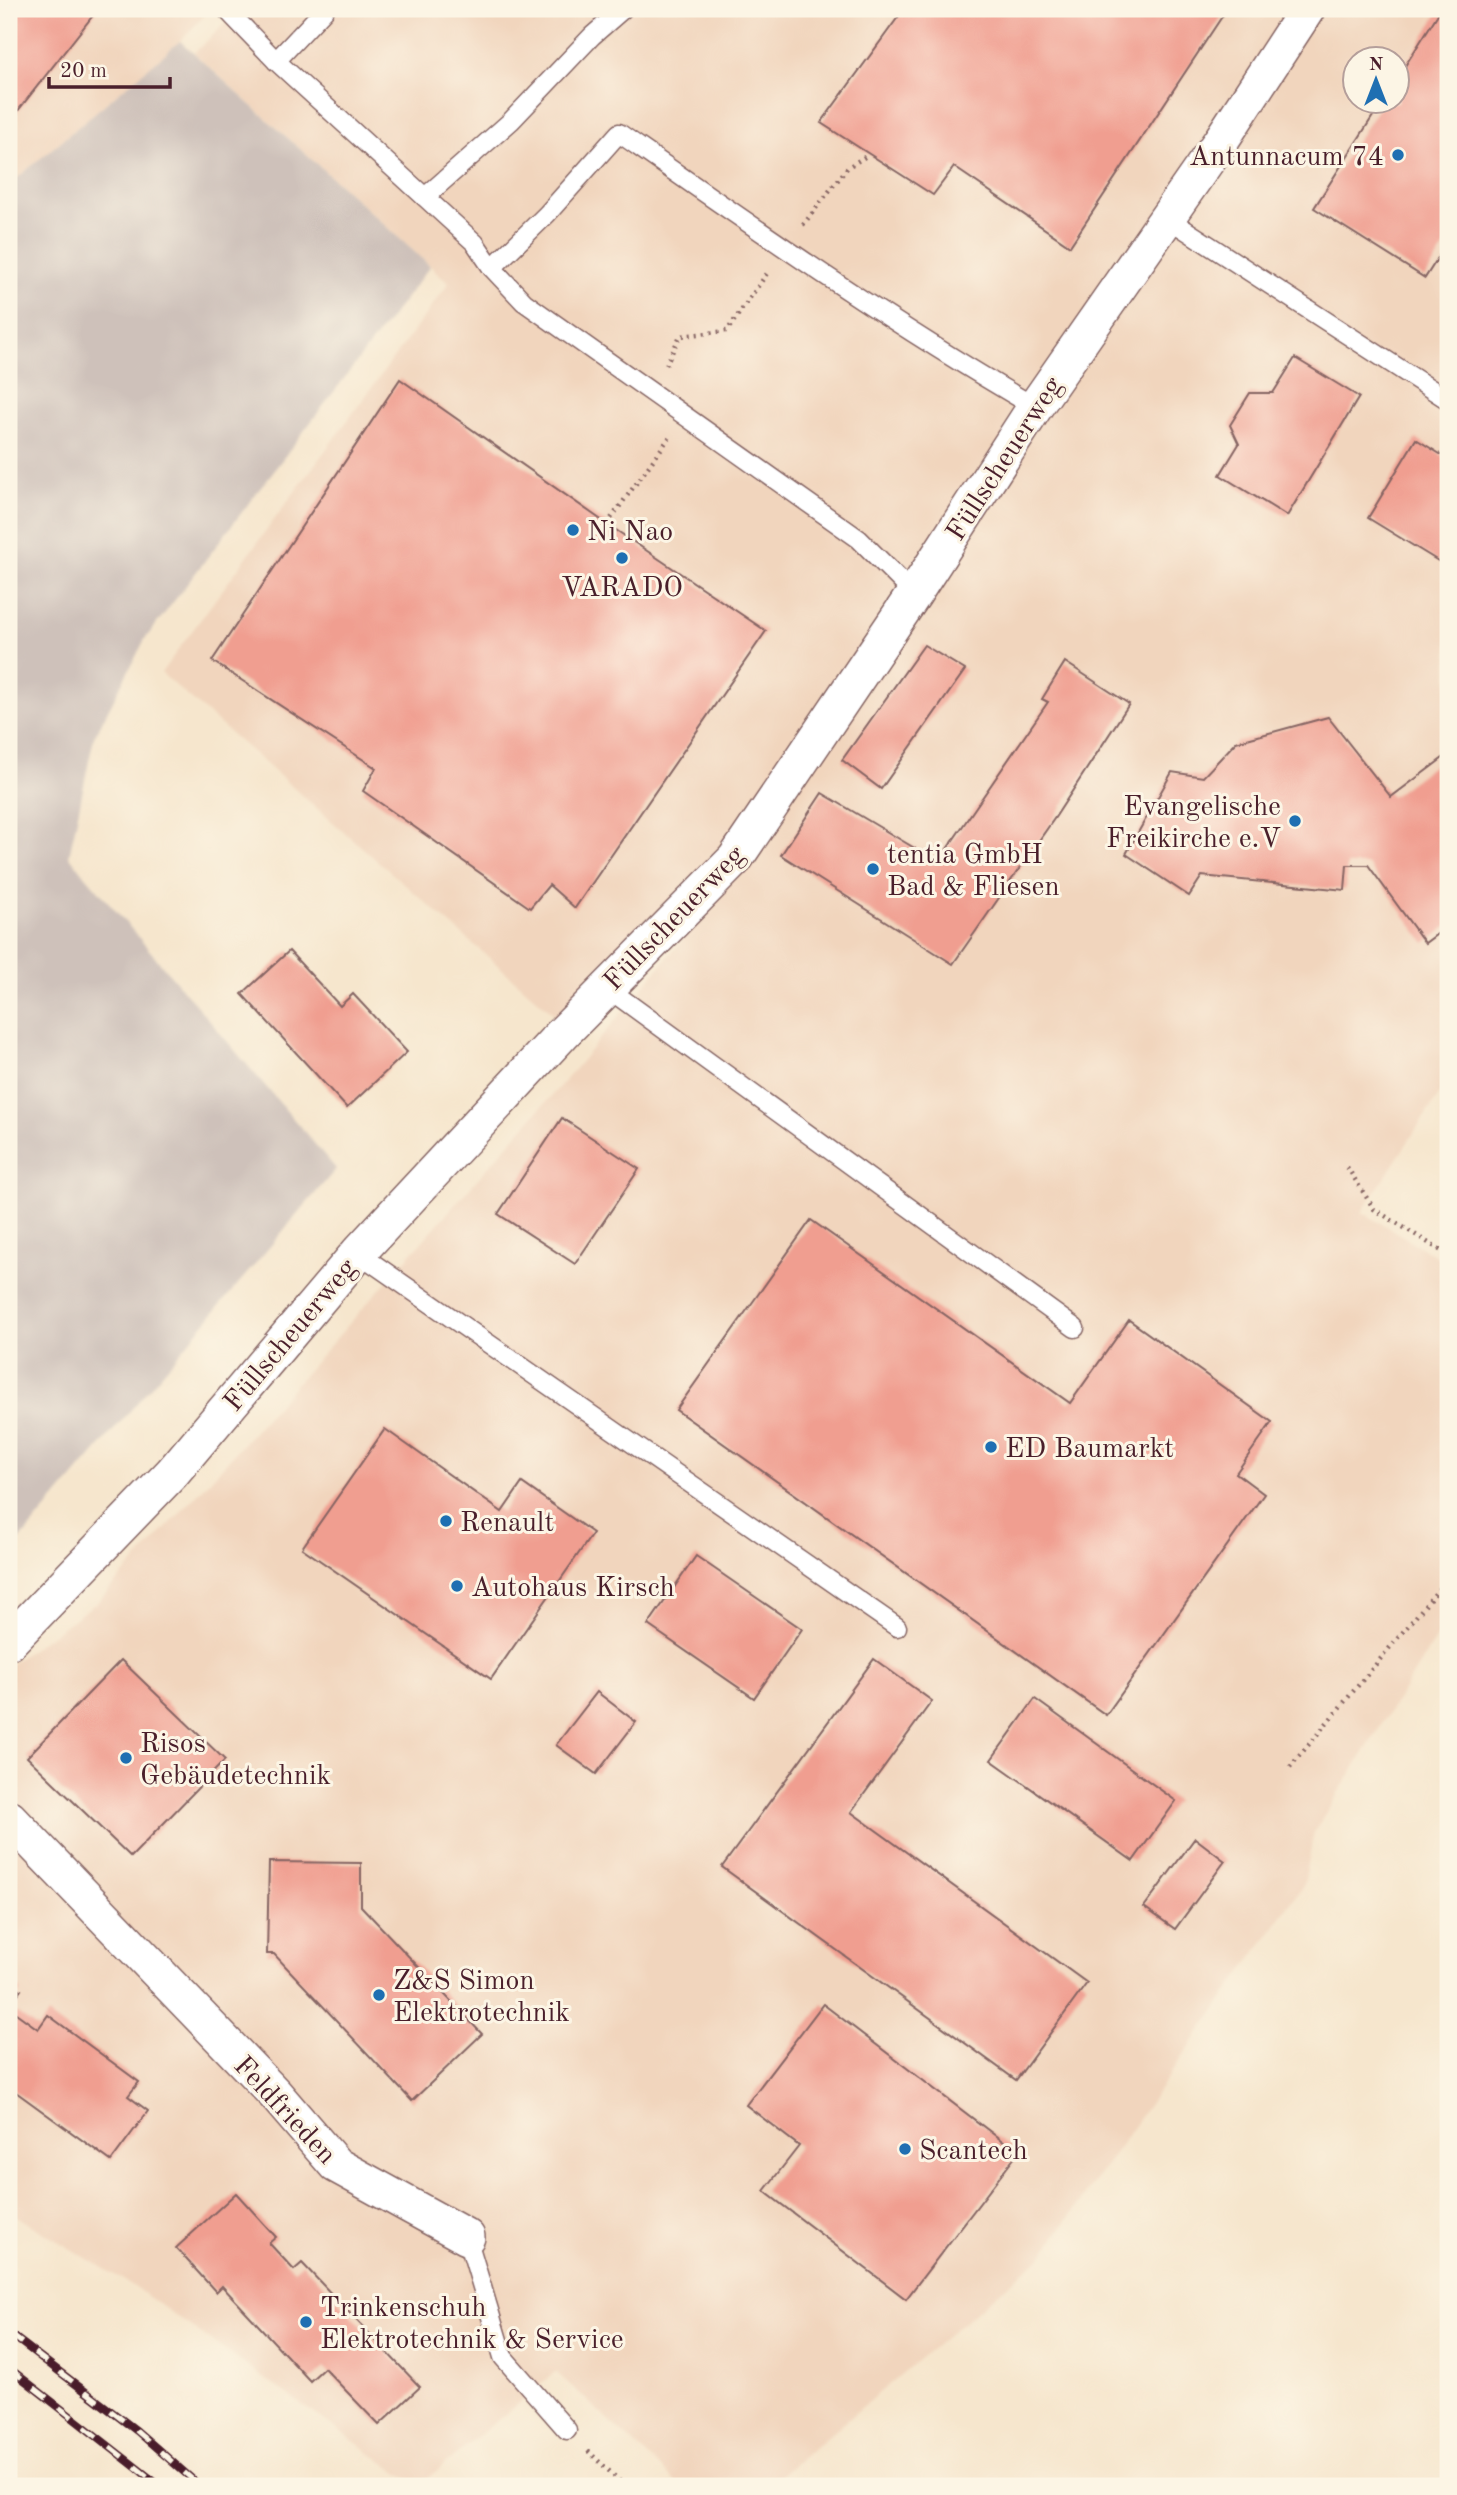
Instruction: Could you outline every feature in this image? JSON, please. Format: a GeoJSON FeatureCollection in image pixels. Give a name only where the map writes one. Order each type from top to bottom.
{"type":"FeatureCollection","features":[{"type":"Feature","properties":{"kind":"street","name":"Füllscheuerweg"},"geometry":{"type":"LineString","coordinates":[[9,1642],[172,1473],[358,1253],[607,988],[735,859],[914,594],[1035,407],[1167,218],[1307,9]]}},
{"type":"Feature","properties":{"kind":"street","name":"Feldfrieden"},"geometry":{"type":"LineString","coordinates":[[9,1818],[275,2095],[336,2165],[467,2237]]}},
{"type":"Feature","properties":{"kind":"lane"},"geometry":{"type":"LineString","coordinates":[[226,9],[276,61],[475,243],[492,268],[524,302],[686,414],[859,539],[914,594]]}},
{"type":"Feature","properties":{"kind":"lane"},"geometry":{"type":"LineString","coordinates":[[276,61],[326,9]]}},
{"type":"Feature","properties":{"kind":"lane"},"geometry":{"type":"LineString","coordinates":[[425,197],[511,121],[592,36],[624,9]]}},
{"type":"Feature","properties":{"kind":"lane"},"geometry":{"type":"LineString","coordinates":[[492,268],[547,214],[619,133],[784,249],[969,369],[1035,407]]}},
{"type":"Feature","properties":{"kind":"lane"},"geometry":{"type":"LineString","coordinates":[[1167,218],[1448,400]]}},
{"type":"Feature","properties":{"kind":"lane"},"geometry":{"type":"LineString","coordinates":[[607,988],[1075,1328]]}},
{"type":"Feature","properties":{"kind":"lane"},"geometry":{"type":"LineString","coordinates":[[358,1253],[897,1627]]}},
{"type":"Feature","properties":{"kind":"lane","name":"Feldfrieden"},"geometry":{"type":"LineString","coordinates":[[467,2237],[503,2357],[567,2430]]}},
{"type":"Feature","properties":{"kind":"path"},"geometry":{"type":"LineString","coordinates":[[663,398],[666,361],[680,336],[727,331]]}},
{"type":"Feature","properties":{"kind":"path"},"geometry":{"type":"LineString","coordinates":[[607,524],[686,414]]}},
{"type":"Feature","properties":{"kind":"path"},"geometry":{"type":"LineString","coordinates":[[1347,1167],[1354,1183],[1374,1209],[1448,1255]]}},
{"type":"Feature","properties":{"kind":"path"},"geometry":{"type":"LineString","coordinates":[[1290,1767],[1448,1578]]}},
{"type":"Feature","properties":{"kind":"path"},"geometry":{"type":"LineString","coordinates":[[567,2430],[625,2486]]}},
{"type":"Feature","properties":{"kind":"shaded area"},"geometry":{"type":"Polygon","coordinates":[[[9,9],[211,9],[180,41],[9,185],[9,9]]]}},
{"type":"Feature","properties":{"kind":"shaded area"},"geometry":{"type":"Polygon","coordinates":[[[241,9],[1448,9],[1448,1081],[1362,1212],[1448,1263],[1448,1619],[1314,1832],[1304,1884],[1042,2256],[768,2486],[680,2486],[556,2372],[418,2486],[130,2284],[9,2212],[9,1665],[99,1601],[216,1474],[569,1076],[742,868],[576,1033],[161,673],[449,283],[194,53],[241,9]]]}},
{"type":"Feature","properties":{"kind":"shaded area"},"geometry":{"type":"Polygon","coordinates":[[[180,41],[430,266],[145,639],[94,737],[69,856],[336,1169],[9,1553],[9,185],[180,41]]]}},
{"type":"Feature","properties":{"kind":"building"},"geometry":{"type":"Polygon","coordinates":[[[9,9],[98,9],[9,122],[9,9]]]}},
{"type":"Feature","properties":{"kind":"building"},"geometry":{"type":"Polygon","coordinates":[[[904,9],[1227,9],[1070,246],[954,167],[933,195],[821,123],[904,9]]]}},
{"type":"Feature","properties":{"kind":"building","name":"Antunnacum 74"},"geometry":{"type":"Polygon","coordinates":[[[1441,9],[1448,9],[1448,242],[1425,278],[1314,208],[1373,116],[1412,116],[1412,55],[1441,9]]]}},
{"type":"Feature","properties":{"kind":"building"},"geometry":{"type":"Polygon","coordinates":[[[1295,358],[1359,397],[1287,516],[1220,475],[1239,444],[1230,425],[1250,393],[1273,393],[1295,358]]]}},
{"type":"Feature","properties":{"kind":"building"},"geometry":{"type":"Polygon","coordinates":[[[400,379],[766,631],[575,908],[549,885],[530,908],[363,791],[376,768],[212,661],[400,379]]]}},
{"type":"Feature","properties":{"kind":"building"},"geometry":{"type":"Polygon","coordinates":[[[1416,439],[1448,459],[1448,567],[1368,518],[1416,439]]]}},
{"type":"Feature","properties":{"kind":"building"},"geometry":{"type":"Polygon","coordinates":[[[924,645],[965,670],[881,789],[842,760],[924,645]]]}},
{"type":"Feature","properties":{"kind":"building"},"geometry":{"type":"Polygon","coordinates":[[[1065,662],[1129,704],[1056,816],[953,964],[781,855],[822,793],[938,862],[1048,702],[1042,699],[1065,662]]]}},
{"type":"Feature","properties":{"kind":"building"},"geometry":{"type":"Polygon","coordinates":[[[1328,717],[1391,797],[1447,755],[1448,757],[1448,926],[1425,943],[1368,865],[1347,865],[1345,890],[1202,876],[1189,896],[1126,854],[1172,772],[1203,777],[1236,742],[1328,717]]]}},
{"type":"Feature","properties":{"kind":"building"},"geometry":{"type":"Polygon","coordinates":[[[289,951],[340,1006],[353,994],[407,1052],[347,1108],[242,994],[289,951]]]}},
{"type":"Feature","properties":{"kind":"building"},"geometry":{"type":"Polygon","coordinates":[[[562,1118],[639,1169],[575,1264],[498,1214],[562,1118]]]}},
{"type":"Feature","properties":{"kind":"building","name":"ED Baumarkt"},"geometry":{"type":"Polygon","coordinates":[[[811,1220],[1070,1403],[1129,1320],[1272,1422],[1236,1473],[1264,1494],[1106,1715],[676,1410],[811,1220]]]}},
{"type":"Feature","properties":{"kind":"building","name":"Autohaus Kirsch"},"geometry":{"type":"Polygon","coordinates":[[[385,1429],[502,1512],[522,1483],[593,1533],[491,1679],[302,1548],[385,1429]]]}},
{"type":"Feature","properties":{"kind":"building"},"geometry":{"type":"Polygon","coordinates":[[[696,1556],[802,1629],[754,1698],[648,1625],[696,1556]]]}},
{"type":"Feature","properties":{"kind":"building"},"geometry":{"type":"Polygon","coordinates":[[[874,1659],[932,1701],[851,1812],[1087,1983],[1016,2080],[722,1867],[874,1659]]]}},
{"type":"Feature","properties":{"kind":"building","name":"Risos Gebäudetechnik"},"geometry":{"type":"Polygon","coordinates":[[[121,1660],[225,1760],[131,1857],[27,1757],[121,1660]]]}},
{"type":"Feature","properties":{"kind":"building"},"geometry":{"type":"Polygon","coordinates":[[[597,1692],[636,1722],[596,1774],[556,1745],[597,1692]]]}},
{"type":"Feature","properties":{"kind":"building"},"geometry":{"type":"Polygon","coordinates":[[[1035,1699],[1176,1801],[1133,1861],[991,1760],[1035,1699]]]}},
{"type":"Feature","properties":{"kind":"building"},"geometry":{"type":"Polygon","coordinates":[[[1195,1838],[1225,1861],[1175,1929],[1144,1907],[1195,1838]]]}},
{"type":"Feature","properties":{"kind":"building","name":"Z&S Simon Elektrotechnik"},"geometry":{"type":"Polygon","coordinates":[[[269,1862],[361,1863],[361,1906],[482,2034],[412,2101],[274,1954],[267,1954],[269,1862]]]}},
{"type":"Feature","properties":{"kind":"building"},"geometry":{"type":"Polygon","coordinates":[[[9,1981],[21,1990],[9,2006],[9,1981]]]}},
{"type":"Feature","properties":{"kind":"building","name":"Scantech"},"geometry":{"type":"Polygon","coordinates":[[[823,2004],[1018,2153],[906,2299],[764,2191],[799,2146],[746,2105],[823,2004]]]}},
{"type":"Feature","properties":{"kind":"building"},"geometry":{"type":"Polygon","coordinates":[[[9,2008],[38,2029],[48,2015],[139,2082],[128,2096],[148,2111],[111,2161],[9,2087],[9,2008]]]}},
{"type":"Feature","properties":{"kind":"building"},"geometry":{"type":"Polygon","coordinates":[[[236,2193],[276,2237],[269,2243],[294,2270],[302,2263],[420,2387],[379,2425],[324,2368],[310,2381],[222,2286],[216,2292],[176,2248],[236,2193]]]}},
{"type":"Feature","properties":{"kind":"railway"},"geometry":{"type":"LineString","coordinates":[[9,2333],[137,2431],[200,2486]]}},
{"type":"Feature","properties":{"kind":"railway"},"geometry":{"type":"LineString","coordinates":[[9,2368],[160,2486]]}},
{"type":"Feature","properties":{"kind":"place","name":"Antunnacum 74"},"geometry":{"type":"Point","coordinates":[1398,155]}},
{"type":"Feature","properties":{"kind":"place","name":"Ni Nao"},"geometry":{"type":"Point","coordinates":[573,530]}},
{"type":"Feature","properties":{"kind":"place","name":"VARADO"},"geometry":{"type":"Point","coordinates":[622,558]}},
{"type":"Feature","properties":{"kind":"place","name":"Evangelische Freikirche e.V"},"geometry":{"type":"Point","coordinates":[1295,821]}},
{"type":"Feature","properties":{"kind":"place","name":"tentia GmbH Bad & Fliesen"},"geometry":{"type":"Point","coordinates":[873,869]}},
{"type":"Feature","properties":{"kind":"place","name":"ED Baumarkt"},"geometry":{"type":"Point","coordinates":[991,1447]}},
{"type":"Feature","properties":{"kind":"place","name":"Renault"},"geometry":{"type":"Point","coordinates":[446,1521]}},
{"type":"Feature","properties":{"kind":"place","name":"Autohaus Kirsch"},"geometry":{"type":"Point","coordinates":[457,1586]}},
{"type":"Feature","properties":{"kind":"place","name":"Risos Gebäudetechnik"},"geometry":{"type":"Point","coordinates":[126,1758]}},
{"type":"Feature","properties":{"kind":"place","name":"Z&S Simon Elektrotechnik"},"geometry":{"type":"Point","coordinates":[379,1995]}},
{"type":"Feature","properties":{"kind":"place","name":"Scantech"},"geometry":{"type":"Point","coordinates":[905,2149]}},
{"type":"Feature","properties":{"kind":"place","name":"Trinkenschuh Elektrotechnik & Service"},"geometry":{"type":"Point","coordinates":[306,2322]}}]}
